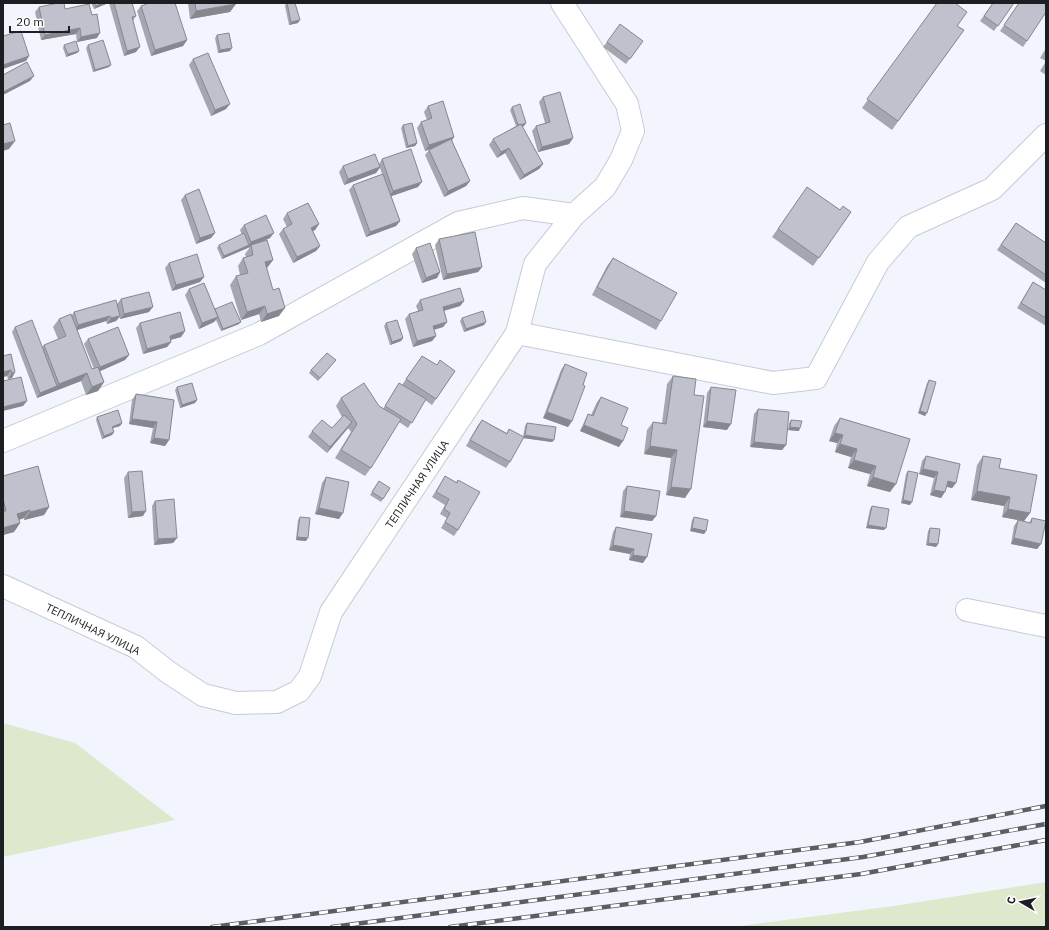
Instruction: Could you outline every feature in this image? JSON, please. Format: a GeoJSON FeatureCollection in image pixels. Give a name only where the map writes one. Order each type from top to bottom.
{"type":"FeatureCollection","features":[{"type":"Feature","properties":{"kind":"street","name":"ТЕПЛИЧНАЯ УЛИЦА"},"geometry":{"type":"LineString","coordinates":[[3,586],[136,647],[168,672],[202,695],[236,703],[277,702],[299,691],[310,676],[331,612],[517,333],[535,264],[574,215],[604,187],[621,160],[633,131],[627,104],[562,3]]}},
{"type":"Feature","properties":{"kind":"street"},"geometry":{"type":"LineString","coordinates":[[517,333],[773,383],[816,378],[878,262],[908,227],[992,189],[1046,135]]}},
{"type":"Feature","properties":{"kind":"street"},"geometry":{"type":"LineString","coordinates":[[3,441],[259,334],[458,223],[523,208],[574,215]]}},
{"type":"Feature","properties":{"kind":"street"},"geometry":{"type":"LineString","coordinates":[[967,610],[1046,626]]}},
{"type":"Feature","properties":{"kind":"green space"},"geometry":{"type":"Polygon","coordinates":[[[3,723],[75,743],[175,820],[3,857],[3,723]]]}},
{"type":"Feature","properties":{"kind":"green space"},"geometry":{"type":"Polygon","coordinates":[[[1046,882],[1046,927],[732,927],[894,906],[1046,882]]]}},
{"type":"Feature","properties":{"kind":"building"},"geometry":{"type":"Polygon","coordinates":[[[64,3],[65,9],[89,4],[92,15],[97,14],[100,33],[81,37],[80,28],[45,35],[39,7],[64,3]]]}},
{"type":"Feature","properties":{"kind":"building"},"geometry":{"type":"Polygon","coordinates":[[[94,3],[103,3],[96,6],[94,3]]]}},
{"type":"Feature","properties":{"kind":"building"},"geometry":{"type":"Polygon","coordinates":[[[114,3],[132,3],[136,16],[132,17],[140,47],[127,51],[114,3]]]}},
{"type":"Feature","properties":{"kind":"building"},"geometry":{"type":"Polygon","coordinates":[[[149,3],[175,3],[187,40],[155,50],[141,6],[149,3]]]}},
{"type":"Feature","properties":{"kind":"building"},"geometry":{"type":"Polygon","coordinates":[[[195,3],[236,3],[236,4],[196,11],[195,3]]]}},
{"type":"Feature","properties":{"kind":"building"},"geometry":{"type":"Polygon","coordinates":[[[287,3],[295,3],[300,20],[291,22],[287,3]]]}},
{"type":"Feature","properties":{"kind":"building"},"geometry":{"type":"Polygon","coordinates":[[[937,3],[955,3],[967,12],[957,26],[964,30],[898,121],[867,99],[937,3]]]}},
{"type":"Feature","properties":{"kind":"building"},"geometry":{"type":"Polygon","coordinates":[[[993,3],[1014,3],[998,26],[984,16],[993,3]]]}},
{"type":"Feature","properties":{"kind":"building"},"geometry":{"type":"Polygon","coordinates":[[[1019,3],[1046,4],[1046,12],[1027,41],[1004,25],[1019,3]]]}},
{"type":"Feature","properties":{"kind":"building"},"geometry":{"type":"Polygon","coordinates":[[[620,24],[643,41],[630,59],[607,42],[620,24]]]}},
{"type":"Feature","properties":{"kind":"building"},"geometry":{"type":"Polygon","coordinates":[[[21,31],[29,56],[3,65],[3,36],[21,31]]]}},
{"type":"Feature","properties":{"kind":"building"},"geometry":{"type":"Polygon","coordinates":[[[229,33],[232,48],[220,50],[217,35],[229,33]]]}},
{"type":"Feature","properties":{"kind":"building"},"geometry":{"type":"Polygon","coordinates":[[[103,40],[111,65],[95,70],[88,45],[103,40]]]}},
{"type":"Feature","properties":{"kind":"building"},"geometry":{"type":"Polygon","coordinates":[[[76,41],[79,51],[68,54],[64,45],[76,41]]]}},
{"type":"Feature","properties":{"kind":"building"},"geometry":{"type":"Polygon","coordinates":[[[208,53],[230,104],[215,110],[193,59],[208,53]]]}},
{"type":"Feature","properties":{"kind":"building"},"geometry":{"type":"Polygon","coordinates":[[[27,62],[34,76],[3,92],[3,75],[27,62]]]}},
{"type":"Feature","properties":{"kind":"building"},"geometry":{"type":"Polygon","coordinates":[[[560,92],[573,138],[542,147],[536,126],[550,122],[543,97],[560,92]]]}},
{"type":"Feature","properties":{"kind":"building"},"geometry":{"type":"Polygon","coordinates":[[[443,101],[454,137],[429,145],[421,122],[432,118],[428,106],[443,101]]]}},
{"type":"Feature","properties":{"kind":"building"},"geometry":{"type":"Polygon","coordinates":[[[520,104],[526,123],[518,125],[512,107],[520,104]]]}},
{"type":"Feature","properties":{"kind":"building"},"geometry":{"type":"Polygon","coordinates":[[[10,123],[15,141],[3,144],[3,125],[10,123]]]}},
{"type":"Feature","properties":{"kind":"building"},"geometry":{"type":"Polygon","coordinates":[[[412,123],[417,143],[408,146],[403,125],[412,123]]]}},
{"type":"Feature","properties":{"kind":"building"},"geometry":{"type":"Polygon","coordinates":[[[521,124],[543,164],[524,175],[509,148],[501,152],[493,139],[521,124]]]}},
{"type":"Feature","properties":{"kind":"building"},"geometry":{"type":"Polygon","coordinates":[[[451,139],[470,181],[448,191],[429,150],[451,139]]]}},
{"type":"Feature","properties":{"kind":"building"},"geometry":{"type":"Polygon","coordinates":[[[411,149],[422,182],[393,191],[382,159],[411,149]]]}},
{"type":"Feature","properties":{"kind":"building"},"geometry":{"type":"Polygon","coordinates":[[[375,154],[380,167],[348,179],[343,166],[375,154]]]}},
{"type":"Feature","properties":{"kind":"building"},"geometry":{"type":"Polygon","coordinates":[[[383,174],[400,221],[370,232],[353,185],[383,174]]]}},
{"type":"Feature","properties":{"kind":"building"},"geometry":{"type":"Polygon","coordinates":[[[807,187],[840,210],[843,206],[851,212],[819,258],[778,229],[807,187]]]}},
{"type":"Feature","properties":{"kind":"building"},"geometry":{"type":"Polygon","coordinates":[[[199,189],[215,233],[200,238],[185,195],[199,189]]]}},
{"type":"Feature","properties":{"kind":"building"},"geometry":{"type":"Polygon","coordinates":[[[308,203],[319,224],[311,228],[320,246],[297,257],[283,229],[292,224],[287,213],[308,203]]]}},
{"type":"Feature","properties":{"kind":"building"},"geometry":{"type":"Polygon","coordinates":[[[266,215],[274,233],[251,242],[244,225],[266,215]]]}},
{"type":"Feature","properties":{"kind":"building"},"geometry":{"type":"Polygon","coordinates":[[[1016,223],[1046,243],[1046,275],[1001,245],[1016,223]]]}},
{"type":"Feature","properties":{"kind":"building"},"geometry":{"type":"Polygon","coordinates":[[[475,232],[482,267],[447,274],[439,239],[475,232]]]}},
{"type":"Feature","properties":{"kind":"building"},"geometry":{"type":"Polygon","coordinates":[[[244,233],[249,245],[224,256],[219,245],[244,233]]]}},
{"type":"Feature","properties":{"kind":"building"},"geometry":{"type":"Polygon","coordinates":[[[267,240],[273,260],[265,262],[273,290],[279,288],[285,308],[267,314],[265,306],[247,312],[236,276],[248,273],[243,258],[253,255],[251,245],[267,240]]]}},
{"type":"Feature","properties":{"kind":"building"},"geometry":{"type":"Polygon","coordinates":[[[430,243],[440,272],[426,278],[416,248],[430,243]]]}},
{"type":"Feature","properties":{"kind":"building"},"geometry":{"type":"Polygon","coordinates":[[[197,254],[204,277],[176,285],[169,263],[197,254]]]}},
{"type":"Feature","properties":{"kind":"building"},"geometry":{"type":"Polygon","coordinates":[[[613,258],[677,293],[661,321],[597,287],[613,258]]]}},
{"type":"Feature","properties":{"kind":"building"},"geometry":{"type":"Polygon","coordinates":[[[1033,282],[1046,290],[1046,318],[1021,303],[1033,282]]]}},
{"type":"Feature","properties":{"kind":"building"},"geometry":{"type":"Polygon","coordinates":[[[204,283],[218,317],[202,323],[189,289],[204,283]]]}},
{"type":"Feature","properties":{"kind":"building"},"geometry":{"type":"Polygon","coordinates":[[[460,288],[464,301],[443,307],[447,322],[433,326],[436,336],[417,341],[409,314],[423,310],[420,300],[460,288]]]}},
{"type":"Feature","properties":{"kind":"building"},"geometry":{"type":"Polygon","coordinates":[[[149,292],[153,307],[124,314],[121,299],[149,292]]]}},
{"type":"Feature","properties":{"kind":"building"},"geometry":{"type":"Polygon","coordinates":[[[116,300],[120,316],[111,318],[110,316],[78,325],[74,312],[116,300]]]}},
{"type":"Feature","properties":{"kind":"building"},"geometry":{"type":"Polygon","coordinates":[[[232,302],[241,322],[223,329],[215,309],[232,302]]]}},
{"type":"Feature","properties":{"kind":"building"},"geometry":{"type":"Polygon","coordinates":[[[483,311],[486,322],[466,329],[462,318],[483,311]]]}},
{"type":"Feature","properties":{"kind":"building"},"geometry":{"type":"Polygon","coordinates":[[[180,312],[185,331],[170,336],[171,342],[147,349],[140,323],[180,312]]]}},
{"type":"Feature","properties":{"kind":"building"},"geometry":{"type":"Polygon","coordinates":[[[71,314],[92,369],[98,367],[104,382],[92,387],[87,373],[59,384],[44,345],[66,336],[59,319],[71,314]]]}},
{"type":"Feature","properties":{"kind":"building"},"geometry":{"type":"Polygon","coordinates":[[[32,320],[57,386],[40,393],[15,327],[32,320]]]}},
{"type":"Feature","properties":{"kind":"building"},"geometry":{"type":"Polygon","coordinates":[[[397,320],[403,338],[392,342],[386,323],[397,320]]]}},
{"type":"Feature","properties":{"kind":"building"},"geometry":{"type":"Polygon","coordinates":[[[118,327],[129,355],[100,367],[88,339],[118,327]]]}},
{"type":"Feature","properties":{"kind":"building"},"geometry":{"type":"Polygon","coordinates":[[[327,353],[336,360],[320,378],[311,370],[327,353]]]}},
{"type":"Feature","properties":{"kind":"building"},"geometry":{"type":"Polygon","coordinates":[[[11,354],[15,372],[12,373],[11,370],[3,372],[3,356],[11,354]]]}},
{"type":"Feature","properties":{"kind":"building"},"geometry":{"type":"Polygon","coordinates":[[[422,356],[437,365],[440,360],[455,371],[436,399],[406,379],[422,356]]]}},
{"type":"Feature","properties":{"kind":"building"},"geometry":{"type":"Polygon","coordinates":[[[565,364],[587,373],[583,385],[585,386],[572,421],[547,412],[565,364]]]}},
{"type":"Feature","properties":{"kind":"building"},"geometry":{"type":"Polygon","coordinates":[[[673,376],[696,379],[694,395],[704,396],[691,489],[671,487],[677,450],[650,446],[653,422],[666,424],[673,376]]]}},
{"type":"Feature","properties":{"kind":"building"},"geometry":{"type":"Polygon","coordinates":[[[21,377],[27,401],[3,407],[3,381],[21,377]]]}},
{"type":"Feature","properties":{"kind":"building"},"geometry":{"type":"Polygon","coordinates":[[[929,380],[936,382],[927,413],[920,411],[929,380]]]}},
{"type":"Feature","properties":{"kind":"building"},"geometry":{"type":"Polygon","coordinates":[[[192,383],[197,400],[182,405],[177,387],[192,383]]]}},
{"type":"Feature","properties":{"kind":"building"},"geometry":{"type":"Polygon","coordinates":[[[364,383],[379,406],[401,419],[371,468],[341,450],[357,424],[341,398],[364,383]]]}},
{"type":"Feature","properties":{"kind":"building"},"geometry":{"type":"Polygon","coordinates":[[[399,383],[426,399],[412,423],[385,406],[399,383]]]}},
{"type":"Feature","properties":{"kind":"building"},"geometry":{"type":"Polygon","coordinates":[[[711,387],[736,390],[731,424],[707,421],[711,387]]]}},
{"type":"Feature","properties":{"kind":"building"},"geometry":{"type":"Polygon","coordinates":[[[136,394],[174,400],[169,440],[154,438],[157,422],[132,419],[136,394]]]}},
{"type":"Feature","properties":{"kind":"building"},"geometry":{"type":"Polygon","coordinates":[[[601,397],[628,408],[621,425],[628,428],[623,441],[584,425],[588,414],[593,416],[601,397]]]}},
{"type":"Feature","properties":{"kind":"building"},"geometry":{"type":"Polygon","coordinates":[[[758,409],[789,412],[786,445],[754,442],[758,409]]]}},
{"type":"Feature","properties":{"kind":"building"},"geometry":{"type":"Polygon","coordinates":[[[118,410],[122,423],[112,427],[114,432],[104,436],[97,417],[118,410]]]}},
{"type":"Feature","properties":{"kind":"building"},"geometry":{"type":"Polygon","coordinates":[[[344,415],[352,422],[330,447],[312,431],[322,420],[332,428],[344,415]]]}},
{"type":"Feature","properties":{"kind":"building"},"geometry":{"type":"Polygon","coordinates":[[[840,418],[910,439],[896,484],[873,477],[876,466],[854,460],[857,449],[840,444],[843,435],[835,433],[840,418]]]}},
{"type":"Feature","properties":{"kind":"building"},"geometry":{"type":"Polygon","coordinates":[[[482,420],[507,434],[509,429],[524,437],[510,462],[470,440],[482,420]]]}},
{"type":"Feature","properties":{"kind":"building"},"geometry":{"type":"Polygon","coordinates":[[[791,420],[802,421],[800,428],[790,427],[791,420]]]}},
{"type":"Feature","properties":{"kind":"building"},"geometry":{"type":"Polygon","coordinates":[[[527,423],[556,427],[554,440],[525,435],[527,423]]]}},
{"type":"Feature","properties":{"kind":"building"},"geometry":{"type":"Polygon","coordinates":[[[926,456],[960,464],[956,483],[948,481],[945,492],[934,490],[938,472],[923,469],[926,456]]]}},
{"type":"Feature","properties":{"kind":"building"},"geometry":{"type":"Polygon","coordinates":[[[983,456],[1001,459],[999,468],[1037,475],[1030,513],[1008,509],[1010,497],[977,491],[983,456]]]}},
{"type":"Feature","properties":{"kind":"building"},"geometry":{"type":"Polygon","coordinates":[[[38,466],[49,507],[17,514],[20,523],[3,528],[3,511],[6,511],[3,499],[3,476],[38,466]]]}},
{"type":"Feature","properties":{"kind":"building"},"geometry":{"type":"Polygon","coordinates":[[[142,471],[146,511],[132,512],[128,472],[142,471]]]}},
{"type":"Feature","properties":{"kind":"building"},"geometry":{"type":"Polygon","coordinates":[[[908,471],[918,473],[912,502],[903,500],[908,471]]]}},
{"type":"Feature","properties":{"kind":"building"},"geometry":{"type":"Polygon","coordinates":[[[445,476],[457,483],[458,480],[480,492],[458,530],[445,522],[450,513],[444,509],[449,499],[436,492],[445,476]]]}},
{"type":"Feature","properties":{"kind":"building"},"geometry":{"type":"Polygon","coordinates":[[[326,477],[349,482],[343,513],[319,508],[326,477]]]}},
{"type":"Feature","properties":{"kind":"building"},"geometry":{"type":"Polygon","coordinates":[[[379,481],[390,488],[383,499],[372,492],[379,481]]]}},
{"type":"Feature","properties":{"kind":"building"},"geometry":{"type":"Polygon","coordinates":[[[627,486],[660,491],[656,516],[624,511],[627,486]]]}},
{"type":"Feature","properties":{"kind":"building"},"geometry":{"type":"Polygon","coordinates":[[[174,499],[177,538],[158,539],[155,501],[174,499]]]}},
{"type":"Feature","properties":{"kind":"building"},"geometry":{"type":"Polygon","coordinates":[[[872,506],[889,509],[886,528],[868,525],[872,506]]]}},
{"type":"Feature","properties":{"kind":"building"},"geometry":{"type":"Polygon","coordinates":[[[300,517],[310,518],[308,538],[297,537],[300,517]]]}},
{"type":"Feature","properties":{"kind":"building"},"geometry":{"type":"Polygon","coordinates":[[[694,517],[708,520],[706,531],[692,528],[694,517]]]}},
{"type":"Feature","properties":{"kind":"building"},"geometry":{"type":"Polygon","coordinates":[[[1032,518],[1046,521],[1041,544],[1014,538],[1018,520],[1031,523],[1032,518]]]}},
{"type":"Feature","properties":{"kind":"building"},"geometry":{"type":"Polygon","coordinates":[[[616,527],[652,534],[647,557],[633,555],[634,549],[613,545],[616,527]]]}},
{"type":"Feature","properties":{"kind":"building"},"geometry":{"type":"Polygon","coordinates":[[[930,528],[940,529],[938,544],[928,543],[930,528]]]}},
{"type":"Feature","properties":{"kind":"railway"},"geometry":{"type":"LineString","coordinates":[[212,927],[860,842],[1046,806]]}},
{"type":"Feature","properties":{"kind":"railway"},"geometry":{"type":"LineString","coordinates":[[332,927],[863,857],[1046,824]]}},
{"type":"Feature","properties":{"kind":"railway"},"geometry":{"type":"LineString","coordinates":[[450,927],[861,874],[1046,840]]}}]}
